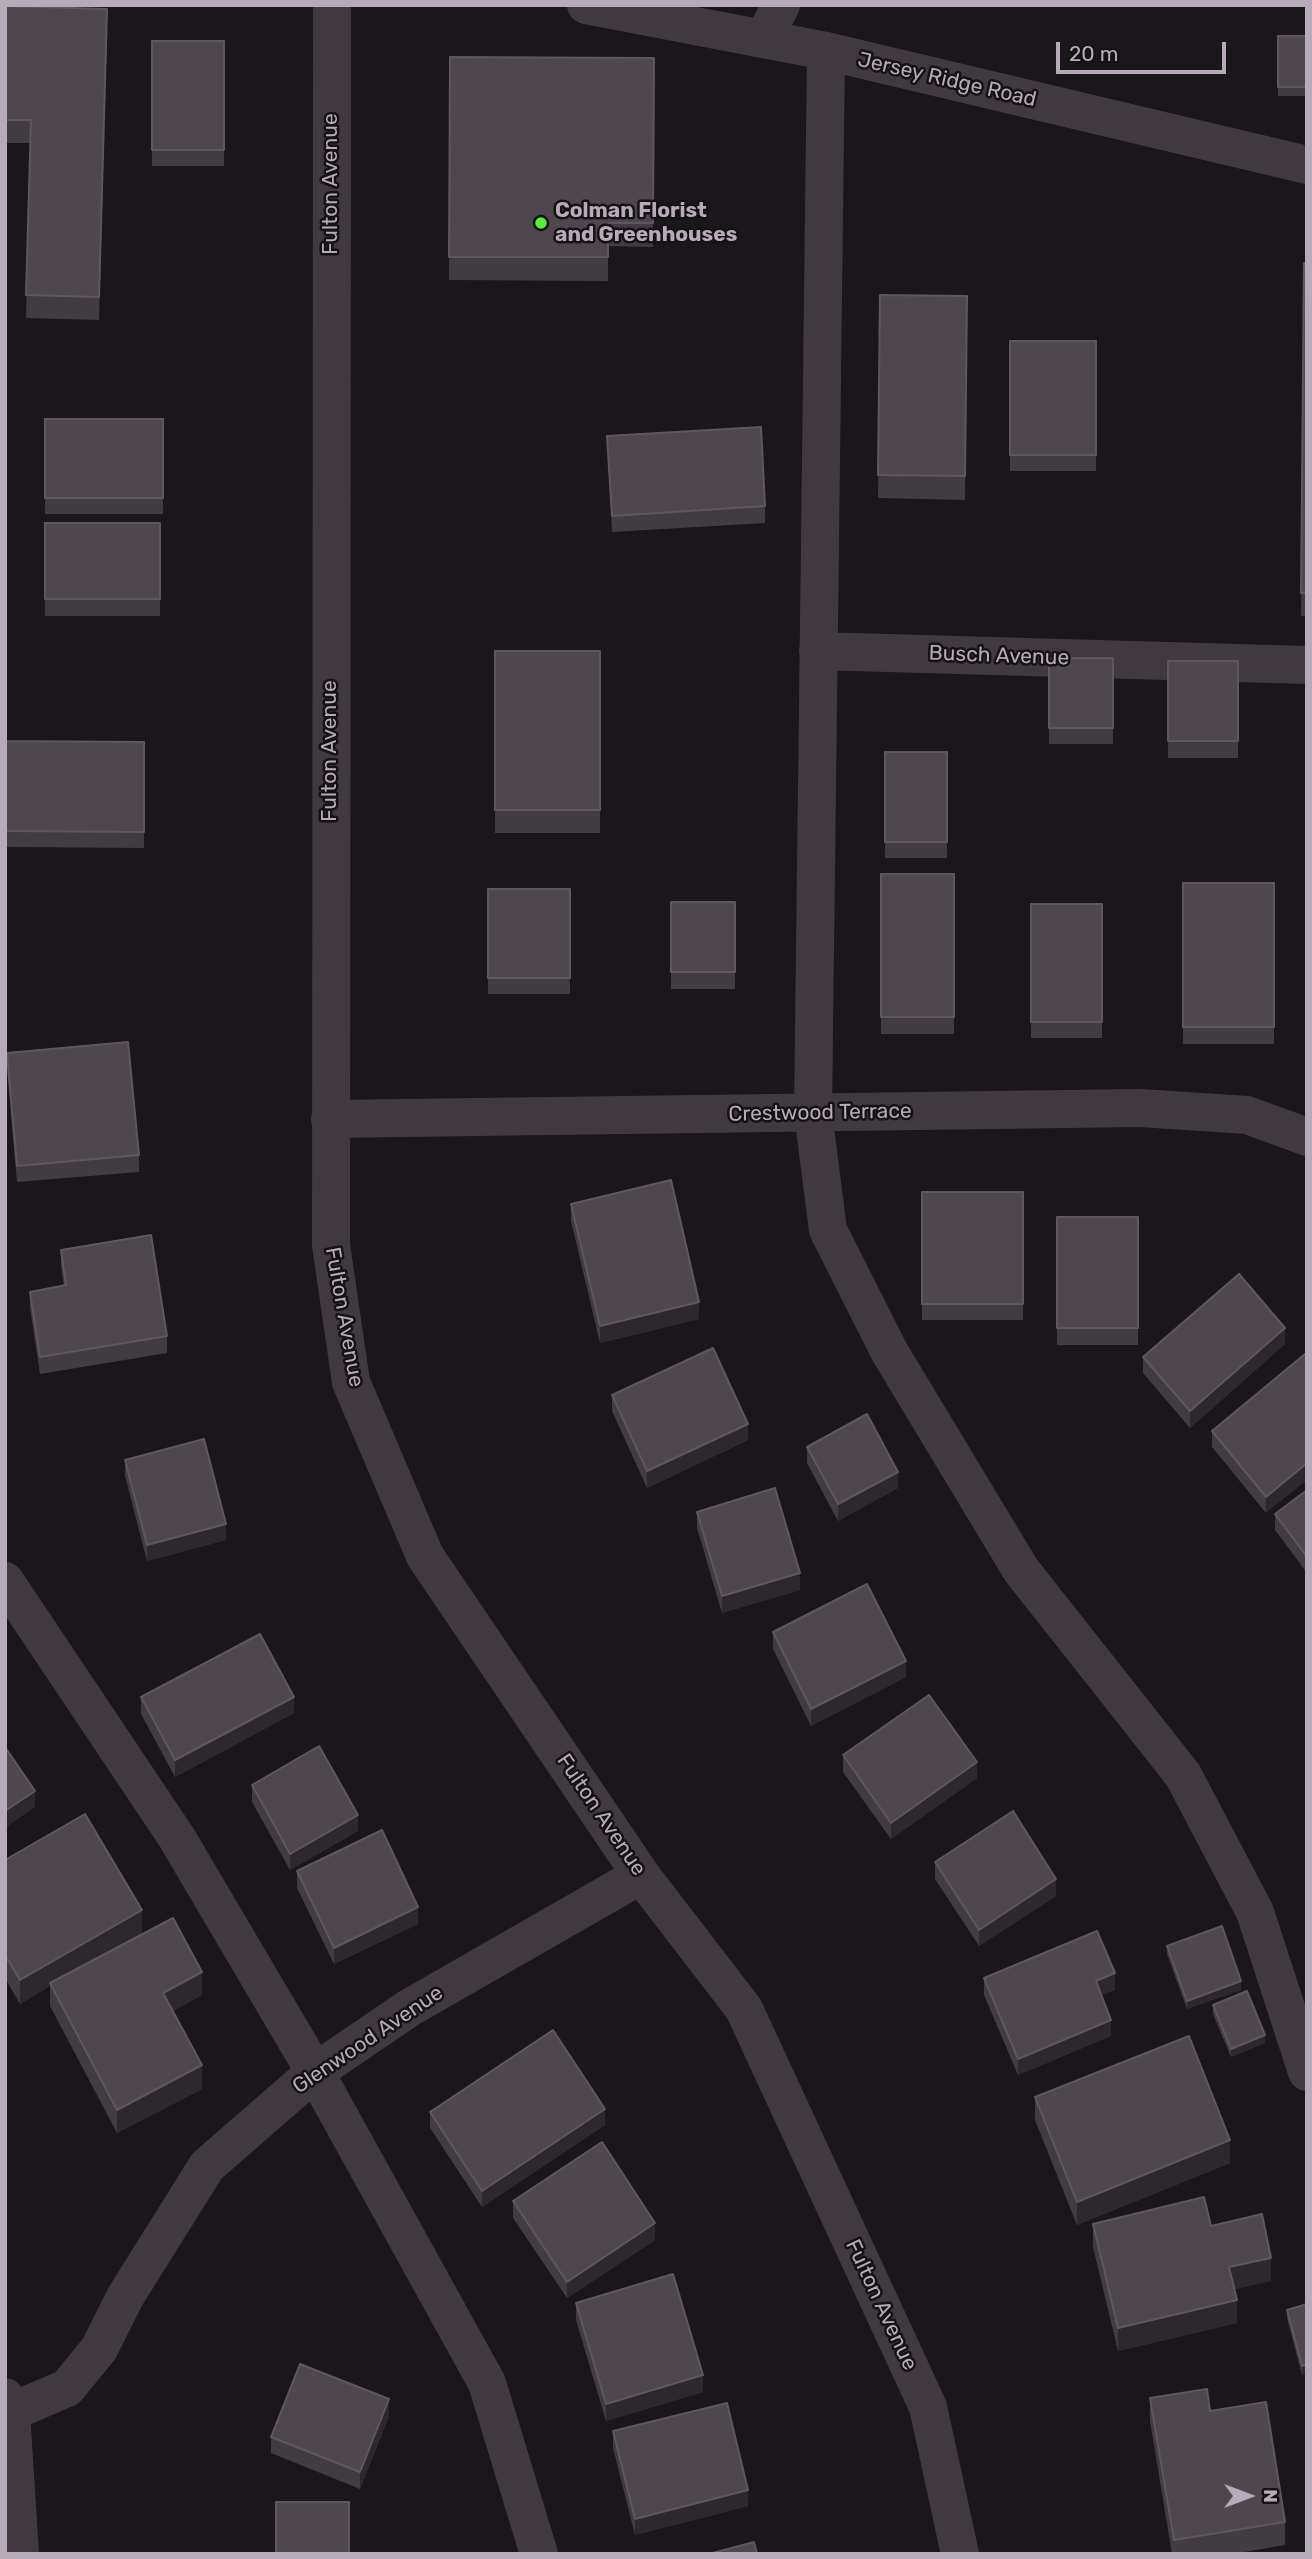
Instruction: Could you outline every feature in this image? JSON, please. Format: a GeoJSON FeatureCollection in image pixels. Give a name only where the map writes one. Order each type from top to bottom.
{"type":"FeatureCollection","features":[{"type":"Feature","properties":{"kind":"street","name":"Fulton Avenue"},"geometry":{"type":"LineString","coordinates":[[332,5],[331,1245],[351,1382],[425,1556],[641,1875],[744,2009],[928,2407],[960,2554]]}},
{"type":"Feature","properties":{"kind":"street","name":"Jersey Ridge Road"},"geometry":{"type":"LineString","coordinates":[[586,5],[773,22],[827,51],[1307,165]]}},
{"type":"Feature","properties":{"kind":"street"},"geometry":{"type":"LineString","coordinates":[[827,51],[813,1113],[828,1230],[888,1351],[1021,1570],[1183,1775],[1255,1912],[1307,2072]]}},
{"type":"Feature","properties":{"kind":"street","name":"Busch Avenue"},"geometry":{"type":"LineString","coordinates":[[818,651],[1307,664]]}},
{"type":"Feature","properties":{"kind":"street","name":"Crestwood Terrace"},"geometry":{"type":"LineString","coordinates":[[330,1119],[1140,1108],[1247,1115],[1307,1137]]}},
{"type":"Feature","properties":{"kind":"street"},"geometry":{"type":"LineString","coordinates":[[5,1581],[177,1838],[315,2071],[487,2383],[539,2554]]}},
{"type":"Feature","properties":{"kind":"street","name":"Glenwood Avenue"},"geometry":{"type":"LineString","coordinates":[[8,2404],[67,2388],[99,2349],[125,2297],[206,2166],[315,2071],[409,2008],[641,1875]]}},
{"type":"Feature","properties":{"kind":"street"},"geometry":{"type":"LineString","coordinates":[[8,2404],[20,2554]]}},
{"type":"Feature","properties":{"kind":"building"},"geometry":{"type":"Polygon","coordinates":[[[5,6],[107,9],[99,297],[26,295],[31,120],[5,120],[5,6]]]}},
{"type":"Feature","properties":{"kind":"building"},"geometry":{"type":"Polygon","coordinates":[[[1278,36],[1307,36],[1307,87],[1278,87],[1278,36]]]}},
{"type":"Feature","properties":{"kind":"building"},"geometry":{"type":"Polygon","coordinates":[[[152,41],[224,41],[224,150],[152,150],[152,41]]]}},
{"type":"Feature","properties":{"kind":"building"},"geometry":{"type":"Polygon","coordinates":[[[450,57],[654,58],[653,223],[608,223],[608,257],[449,257],[450,57]]]}},
{"type":"Feature","properties":{"kind":"building"},"geometry":{"type":"Polygon","coordinates":[[[1304,263],[1307,263],[1307,593],[1301,593],[1304,263]]]}},
{"type":"Feature","properties":{"kind":"building"},"geometry":{"type":"Polygon","coordinates":[[[880,295],[967,296],[965,476],[878,475],[880,295]]]}},
{"type":"Feature","properties":{"kind":"building"},"geometry":{"type":"Polygon","coordinates":[[[1010,341],[1096,341],[1096,455],[1010,455],[1010,341]]]}},
{"type":"Feature","properties":{"kind":"building"},"geometry":{"type":"Polygon","coordinates":[[[45,419],[163,419],[163,498],[45,498],[45,419]]]}},
{"type":"Feature","properties":{"kind":"building"},"geometry":{"type":"Polygon","coordinates":[[[761,427],[765,506],[612,516],[607,436],[761,427]]]}},
{"type":"Feature","properties":{"kind":"building"},"geometry":{"type":"Polygon","coordinates":[[[45,523],[160,523],[160,599],[45,599],[45,523]]]}},
{"type":"Feature","properties":{"kind":"building"},"geometry":{"type":"Polygon","coordinates":[[[495,651],[600,651],[600,810],[495,810],[495,651]]]}},
{"type":"Feature","properties":{"kind":"building"},"geometry":{"type":"Polygon","coordinates":[[[1049,658],[1113,658],[1113,728],[1049,728],[1049,658]]]}},
{"type":"Feature","properties":{"kind":"building"},"geometry":{"type":"Polygon","coordinates":[[[1168,661],[1238,661],[1238,741],[1168,741],[1168,661]]]}},
{"type":"Feature","properties":{"kind":"building"},"geometry":{"type":"Polygon","coordinates":[[[6,741],[144,742],[144,832],[5,831],[6,741]]]}},
{"type":"Feature","properties":{"kind":"building"},"geometry":{"type":"Polygon","coordinates":[[[885,752],[947,752],[947,842],[885,842],[885,752]]]}},
{"type":"Feature","properties":{"kind":"building"},"geometry":{"type":"Polygon","coordinates":[[[881,874],[954,874],[954,1017],[881,1017],[881,874]]]}},
{"type":"Feature","properties":{"kind":"building"},"geometry":{"type":"Polygon","coordinates":[[[1183,883],[1274,883],[1274,1027],[1183,1027],[1183,883]]]}},
{"type":"Feature","properties":{"kind":"building"},"geometry":{"type":"Polygon","coordinates":[[[488,889],[570,889],[570,978],[488,978],[488,889]]]}},
{"type":"Feature","properties":{"kind":"building"},"geometry":{"type":"Polygon","coordinates":[[[671,902],[735,902],[735,972],[671,972],[671,902]]]}},
{"type":"Feature","properties":{"kind":"building"},"geometry":{"type":"Polygon","coordinates":[[[1031,904],[1102,904],[1102,1022],[1031,1022],[1031,904]]]}},
{"type":"Feature","properties":{"kind":"building"},"geometry":{"type":"Polygon","coordinates":[[[128,1042],[139,1155],[17,1166],[7,1053],[128,1042]]]}},
{"type":"Feature","properties":{"kind":"building"},"geometry":{"type":"Polygon","coordinates":[[[671,1180],[699,1302],[600,1326],[571,1204],[671,1180]]]}},
{"type":"Feature","properties":{"kind":"building"},"geometry":{"type":"Polygon","coordinates":[[[922,1192],[1023,1192],[1023,1304],[922,1304],[922,1192]]]}},
{"type":"Feature","properties":{"kind":"building"},"geometry":{"type":"Polygon","coordinates":[[[1057,1217],[1138,1217],[1138,1328],[1057,1328],[1057,1217]]]}},
{"type":"Feature","properties":{"kind":"building"},"geometry":{"type":"Polygon","coordinates":[[[151,1235],[167,1336],[40,1357],[30,1292],[66,1285],[61,1250],[151,1235]]]}},
{"type":"Feature","properties":{"kind":"building"},"geometry":{"type":"Polygon","coordinates":[[[1239,1274],[1285,1328],[1190,1411],[1143,1357],[1239,1274]]]}},
{"type":"Feature","properties":{"kind":"building"},"geometry":{"type":"Polygon","coordinates":[[[713,1348],[748,1424],[647,1471],[612,1395],[713,1348]]]}},
{"type":"Feature","properties":{"kind":"building"},"geometry":{"type":"Polygon","coordinates":[[[1305,1354],[1307,1463],[1266,1497],[1212,1431],[1305,1354]]]}},
{"type":"Feature","properties":{"kind":"building"},"geometry":{"type":"Polygon","coordinates":[[[867,1414],[898,1472],[838,1504],[807,1447],[867,1414]]]}},
{"type":"Feature","properties":{"kind":"building"},"geometry":{"type":"Polygon","coordinates":[[[204,1439],[226,1524],[147,1545],[125,1460],[204,1439]]]}},
{"type":"Feature","properties":{"kind":"building"},"geometry":{"type":"Polygon","coordinates":[[[775,1488],[800,1573],[722,1596],[697,1512],[775,1488]]]}},
{"type":"Feature","properties":{"kind":"building"},"geometry":{"type":"Polygon","coordinates":[[[1307,1490],[1307,1557],[1275,1514],[1307,1490]]]}},
{"type":"Feature","properties":{"kind":"building"},"geometry":{"type":"Polygon","coordinates":[[[867,1584],[906,1661],[811,1709],[773,1632],[867,1584]]]}},
{"type":"Feature","properties":{"kind":"building"},"geometry":{"type":"Polygon","coordinates":[[[260,1634],[294,1697],[175,1760],[141,1697],[260,1634]]]}},
{"type":"Feature","properties":{"kind":"building"},"geometry":{"type":"Polygon","coordinates":[[[929,1695],[977,1762],[891,1823],[843,1755],[929,1695]]]}},
{"type":"Feature","properties":{"kind":"building"},"geometry":{"type":"Polygon","coordinates":[[[319,1746],[358,1815],[290,1854],[252,1785],[319,1746]]]}},
{"type":"Feature","properties":{"kind":"building"},"geometry":{"type":"Polygon","coordinates":[[[5,1747],[35,1791],[5,1811],[5,1747]]]}},
{"type":"Feature","properties":{"kind":"building"},"geometry":{"type":"Polygon","coordinates":[[[1013,1811],[1056,1879],[979,1930],[935,1862],[1013,1811]]]}},
{"type":"Feature","properties":{"kind":"building"},"geometry":{"type":"Polygon","coordinates":[[[85,1814],[142,1910],[20,1980],[5,1955],[5,1860],[85,1814]]]}},
{"type":"Feature","properties":{"kind":"building"},"geometry":{"type":"Polygon","coordinates":[[[382,1830],[418,1907],[334,1948],[297,1871],[382,1830]]]}},
{"type":"Feature","properties":{"kind":"building"},"geometry":{"type":"Polygon","coordinates":[[[173,1918],[202,1972],[163,1993],[202,2065],[117,2110],[50,1983],[173,1918]]]}},
{"type":"Feature","properties":{"kind":"building"},"geometry":{"type":"Polygon","coordinates":[[[1222,1926],[1241,1981],[1187,2001],[1167,1946],[1222,1926]]]}},
{"type":"Feature","properties":{"kind":"building"},"geometry":{"type":"Polygon","coordinates":[[[1097,1931],[1115,1973],[1096,1981],[1111,2020],[1018,2059],[984,1978],[1097,1931]]]}},
{"type":"Feature","properties":{"kind":"building"},"geometry":{"type":"Polygon","coordinates":[[[1247,1991],[1265,2035],[1231,2049],[1213,2005],[1247,1991]]]}},
{"type":"Feature","properties":{"kind":"building"},"geometry":{"type":"Polygon","coordinates":[[[553,2030],[605,2109],[482,2191],[430,2112],[553,2030]]]}},
{"type":"Feature","properties":{"kind":"building"},"geometry":{"type":"Polygon","coordinates":[[[1189,2036],[1230,2140],[1077,2202],[1035,2097],[1189,2036]]]}},
{"type":"Feature","properties":{"kind":"building"},"geometry":{"type":"Polygon","coordinates":[[[602,2142],[655,2223],[567,2282],[513,2201],[602,2142]]]}},
{"type":"Feature","properties":{"kind":"building"},"geometry":{"type":"Polygon","coordinates":[[[1204,2197],[1211,2226],[1262,2214],[1271,2258],[1229,2267],[1237,2300],[1118,2328],[1093,2224],[1204,2197]]]}},
{"type":"Feature","properties":{"kind":"building"},"geometry":{"type":"Polygon","coordinates":[[[673,2274],[703,2375],[606,2404],[576,2303],[673,2274]]]}},
{"type":"Feature","properties":{"kind":"building"},"geometry":{"type":"Polygon","coordinates":[[[1307,2304],[1307,2365],[1302,2366],[1287,2310],[1307,2304]]]}},
{"type":"Feature","properties":{"kind":"building"},"geometry":{"type":"Polygon","coordinates":[[[300,2364],[389,2399],[360,2472],[271,2437],[300,2364]]]}},
{"type":"Feature","properties":{"kind":"building"},"geometry":{"type":"Polygon","coordinates":[[[1207,2389],[1210,2411],[1266,2402],[1285,2522],[1174,2540],[1150,2398],[1207,2389]]]}},
{"type":"Feature","properties":{"kind":"building"},"geometry":{"type":"Polygon","coordinates":[[[727,2403],[748,2490],[635,2519],[613,2431],[727,2403]]]}},
{"type":"Feature","properties":{"kind":"building"},"geometry":{"type":"Polygon","coordinates":[[[276,2502],[349,2502],[349,2554],[276,2554],[276,2502]]]}},
{"type":"Feature","properties":{"kind":"building"},"geometry":{"type":"Polygon","coordinates":[[[754,2542],[757,2554],[709,2554],[754,2542]]]}},
{"type":"Feature","properties":{"kind":"place","name":"Colman Florist and Greenhouses"},"geometry":{"type":"Point","coordinates":[541,223]}}]}
